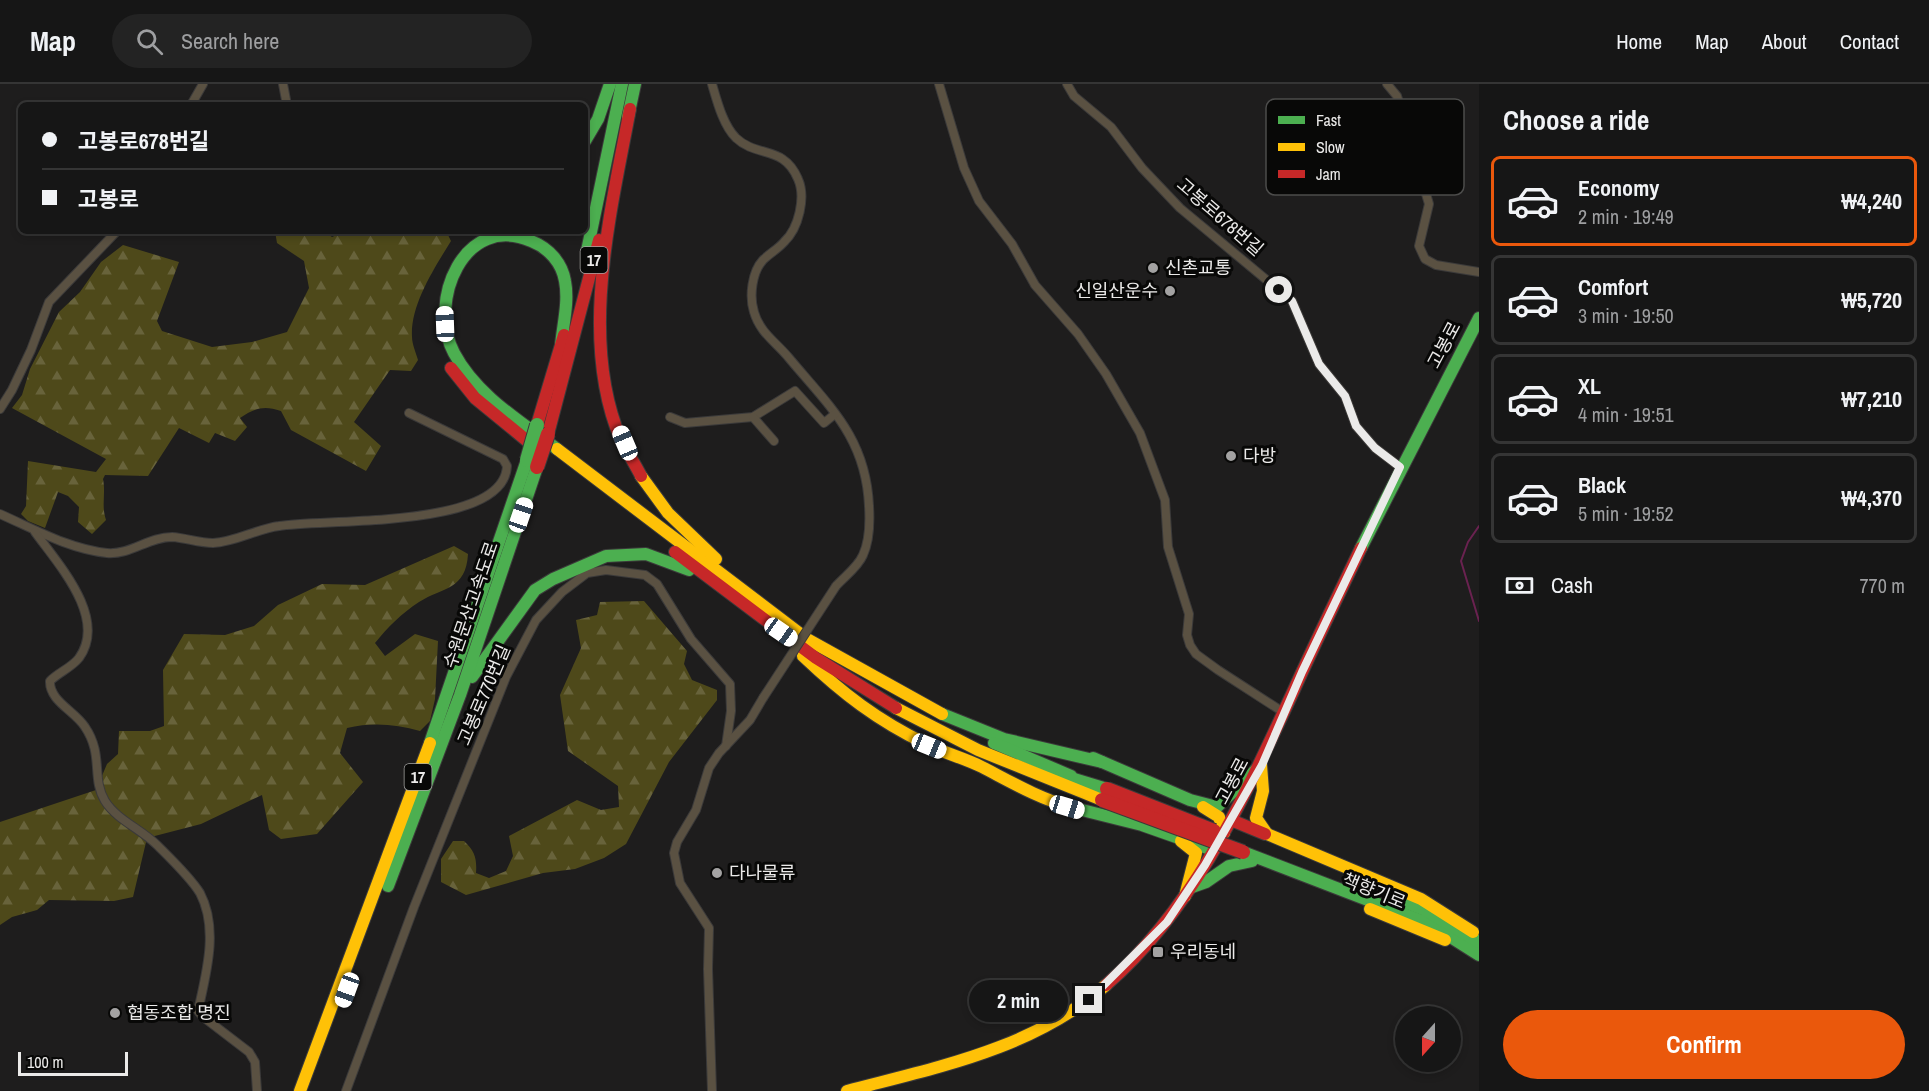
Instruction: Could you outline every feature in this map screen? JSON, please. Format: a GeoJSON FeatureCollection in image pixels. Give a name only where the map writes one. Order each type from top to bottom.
{"type":"FeatureCollection","features":[{"type":"Feature","properties":{"kind":"main road"},"geometry":{"type":"LineString","coordinates":[[588,136],[598,118],[610,84]]}},
{"type":"Feature","properties":{"kind":"main road","name":"수원문산고속도로"},"geometry":{"type":"LineString","coordinates":[[543,430],[561,345],[585,262],[622,84]]}},
{"type":"Feature","properties":{"kind":"main road","name":"수원문산고속도로"},"geometry":{"type":"LineString","coordinates":[[310,1091],[460,695],[583,307],[635,84]]}},
{"type":"Feature","properties":{"kind":"main road"},"geometry":{"type":"LineString","coordinates":[[630,109],[601,288],[600,344],[610,402],[630,457],[644,482],[695,541],[788,630],[808,661],[834,687],[890,726],[929,746],[976,765],[1044,800],[1142,825],[1213,850]]}},
{"type":"Feature","properties":{"kind":"main road"},"geometry":{"type":"LineString","coordinates":[[478,234],[465,245],[452,261],[437,292],[437,330],[448,364],[475,398],[499,420],[747,608]]}},
{"type":"Feature","properties":{"kind":"main road"},"geometry":{"type":"LineString","coordinates":[[561,345],[565,282],[561,269],[547,250],[528,238],[503,234],[490,237],[467,252],[451,278],[444,309],[449,340],[468,374],[500,406],[788,630],[851,682],[905,714],[1017,767],[1104,795],[1430,924],[1479,956]]}},
{"type":"Feature","properties":{"kind":"main road","name":"고봉로"},"geometry":{"type":"LineString","coordinates":[[847,1091],[992,1052],[1046,1027],[1089,1000],[1126,966],[1167,922],[1228,826],[1262,765],[1284,712],[1400,467],[1479,318]]}},
{"type":"Feature","properties":{"kind":"main road","name":"수원문산고속도로"},"geometry":{"type":"LineString","coordinates":[[300,1091],[532,463]]}},
{"type":"Feature","properties":{"kind":"main road"},"geometry":{"type":"LineString","coordinates":[[460,695],[506,626],[535,590],[552,579],[606,556],[646,554],[673,562],[700,576],[747,608],[830,652],[984,723],[1102,762],[1190,801],[1219,817],[1228,826],[1234,855],[1247,852],[1425,910],[1479,942]]}},
{"type":"Feature","properties":{"kind":"main road"},"geometry":{"type":"LineString","coordinates":[[830,652],[940,720],[1088,783],[1104,795]]}},
{"type":"Feature","properties":{"kind":"main road"},"geometry":{"type":"LineString","coordinates":[[830,652],[853,673],[919,715],[1015,758],[1088,783]]}},
{"type":"Feature","properties":{"kind":"main road"},"geometry":{"type":"LineString","coordinates":[[855,669],[942,714],[991,735],[1102,762]]}},
{"type":"Feature","properties":{"kind":"main road"},"geometry":{"type":"LineString","coordinates":[[1190,801],[1217,807],[1232,798],[1247,775],[1262,765]]}},
{"type":"Feature","properties":{"kind":"main road"},"geometry":{"type":"LineString","coordinates":[[1262,765],[1263,791],[1256,818],[1267,834]]}},
{"type":"Feature","properties":{"kind":"main road"},"geometry":{"type":"LineString","coordinates":[[1142,825],[1190,845],[1196,853],[1188,892]]}},
{"type":"Feature","properties":{"kind":"main road","name":"책향기로"},"geometry":{"type":"LineString","coordinates":[[1228,826],[1267,834],[1421,898],[1479,936]]}},
{"type":"Feature","properties":{"kind":"main road"},"geometry":{"type":"LineString","coordinates":[[1188,892],[1206,882],[1247,852]]}},
{"type":"Feature","properties":{"kind":"main road","name":"책향기로"},"geometry":{"type":"LineString","coordinates":[[1247,852],[1442,938],[1479,963]]}},
{"type":"Feature","properties":{"kind":"street"},"geometry":{"type":"LineString","coordinates":[[193,102],[203,84]]}},
{"type":"Feature","properties":{"kind":"street"},"geometry":{"type":"LineString","coordinates":[[283,84],[286,102]]}},
{"type":"Feature","properties":{"kind":"street"},"geometry":{"type":"LineString","coordinates":[[712,84],[734,136],[752,147],[786,160],[799,181],[801,197],[796,222],[784,244],[759,265],[753,281],[753,304],[765,335],[786,354],[853,438],[862,461],[868,490],[869,520],[863,556],[836,586],[750,720],[709,768],[696,810],[677,842],[674,853],[680,883],[709,928],[712,1091]]}},
{"type":"Feature","properties":{"kind":"street"},"geometry":{"type":"LineString","coordinates":[[939,84],[964,168],[979,201],[1011,244],[1035,285],[1089,350],[1126,405],[1140,433],[1166,500],[1168,547],[1189,614],[1187,635],[1190,645],[1196,654],[1218,670],[1284,712]]}},
{"type":"Feature","properties":{"kind":"street","name":"고봉로678번길"},"geometry":{"type":"LineString","coordinates":[[1067,84],[1074,96],[1111,127],[1142,168],[1180,208],[1292,301],[1319,364],[1345,396],[1356,426],[1375,448],[1400,467]]}},
{"type":"Feature","properties":{"kind":"street"},"geometry":{"type":"LineString","coordinates":[[1386,84],[1398,99]]}},
{"type":"Feature","properties":{"kind":"street"},"geometry":{"type":"LineString","coordinates":[[1426,195],[1429,204],[1419,246],[1425,259],[1436,265],[1479,272]]}},
{"type":"Feature","properties":{"kind":"street"},"geometry":{"type":"LineString","coordinates":[[0,409],[31,350],[49,302],[114,234]]}},
{"type":"Feature","properties":{"kind":"street"},"geometry":{"type":"LineString","coordinates":[[670,417],[685,423],[753,417],[795,390],[824,423],[835,414]]}},
{"type":"Feature","properties":{"kind":"street"},"geometry":{"type":"LineString","coordinates":[[0,514],[35,532],[106,553],[119,553],[132,550],[151,540],[172,537],[212,543],[232,540],[278,526],[404,518],[472,505],[494,494],[503,483],[507,466],[503,459],[409,414]]}},
{"type":"Feature","properties":{"kind":"street"},"geometry":{"type":"LineString","coordinates":[[753,417],[774,441]]}},
{"type":"Feature","properties":{"kind":"street"},"geometry":{"type":"LineString","coordinates":[[35,532],[79,598],[87,614],[88,622],[87,639],[79,657],[50,681],[50,688],[58,700],[86,727],[97,749],[100,792],[106,802],[157,845],[198,891],[207,913],[209,958],[198,1011],[249,1052],[255,1062],[257,1091]]}},
{"type":"Feature","properties":{"kind":"street","name":"고봉로770번길"},"geometry":{"type":"LineString","coordinates":[[346,1091],[414,907],[506,677],[536,620],[562,592],[587,573],[606,570],[645,575],[657,584],[692,639],[730,684],[731,711],[726,746]]}},
{"type":"Feature","properties":{"kind":"green space"},"geometry":{"type":"Polygon","coordinates":[[[276,234],[328,234],[332,237],[339,234],[448,234],[451,241],[425,287],[415,312],[412,337],[418,360],[411,371],[390,370],[354,422],[381,446],[366,471],[291,430],[281,411],[260,408],[240,418],[247,427],[235,441],[215,433],[209,443],[179,428],[148,476],[105,475],[103,479],[106,520],[92,534],[78,522],[79,507],[68,496],[58,492],[45,528],[28,521],[21,514],[26,506],[28,461],[96,472],[106,459],[12,408],[22,395],[30,369],[59,312],[80,292],[101,262],[123,245],[179,262],[157,321],[162,331],[212,347],[252,342],[287,332],[309,288],[304,261],[277,243],[276,234]]]}},
{"type":"Feature","properties":{"kind":"green space"},"geometry":{"type":"Polygon","coordinates":[[[454,546],[468,554],[463,575],[452,586],[413,606],[395,621],[375,643],[385,656],[415,634],[438,641],[435,699],[430,721],[420,731],[384,725],[347,728],[340,753],[363,782],[317,834],[281,839],[269,830],[262,795],[201,824],[147,838],[133,897],[114,901],[49,900],[37,910],[12,917],[0,925],[0,822],[96,790],[107,764],[118,754],[119,731],[150,731],[164,726],[163,670],[184,634],[225,635],[254,626],[278,605],[322,584],[365,585],[454,546]]]}},
{"type":"Feature","properties":{"kind":"green space"},"geometry":{"type":"Polygon","coordinates":[[[644,601],[687,651],[684,664],[692,680],[717,690],[717,700],[669,762],[626,844],[604,858],[575,869],[543,873],[466,895],[441,882],[441,859],[453,841],[464,841],[471,848],[476,873],[489,878],[506,871],[513,856],[509,836],[577,800],[601,810],[619,807],[618,786],[568,751],[560,695],[581,648],[576,620],[597,615],[600,602],[644,601]]]}},
{"type":"Feature","properties":{"kind":"waterway"},"geometry":{"type":"LineString","coordinates":[[1479,526],[1468,542],[1461,561],[1479,621]]}},
{"type":"Feature","properties":{"kind":"traffic: fast"},"geometry":{"type":"LineString","coordinates":[[588,136],[598,119],[610,84]]}},
{"type":"Feature","properties":{"kind":"traffic: fast"},"geometry":{"type":"LineString","coordinates":[[587,251],[622,84]]}},
{"type":"Feature","properties":{"kind":"traffic: fast"},"geometry":{"type":"LineString","coordinates":[[628,117],[635,84]]}},
{"type":"Feature","properties":{"kind":"traffic: fast"},"geometry":{"type":"LineString","coordinates":[[557,449],[487,395],[474,382],[454,353],[447,332],[445,310],[449,288],[457,267],[470,250],[487,239],[507,235],[538,244],[554,257],[561,268],[566,289],[561,345]]}},
{"type":"Feature","properties":{"kind":"traffic: fast"},"geometry":{"type":"LineString","coordinates":[[1361,548],[1479,318]]}},
{"type":"Feature","properties":{"kind":"traffic: fast"},"geometry":{"type":"LineString","coordinates":[[527,460],[537,425]]}},
{"type":"Feature","properties":{"kind":"traffic: fast"},"geometry":{"type":"LineString","coordinates":[[430,743],[527,460]]}},
{"type":"Feature","properties":{"kind":"traffic: fast"},"geometry":{"type":"LineString","coordinates":[[388,886],[460,695],[537,467]]}},
{"type":"Feature","properties":{"kind":"traffic: fast"},"geometry":{"type":"LineString","coordinates":[[472,677],[535,590],[553,579],[606,556],[646,554],[689,570]]}},
{"type":"Feature","properties":{"kind":"traffic: fast"},"geometry":{"type":"LineString","coordinates":[[942,714],[1004,739],[1102,762]]}},
{"type":"Feature","properties":{"kind":"traffic: fast"},"geometry":{"type":"LineString","coordinates":[[994,743],[1071,776]]}},
{"type":"Feature","properties":{"kind":"traffic: fast"},"geometry":{"type":"LineString","coordinates":[[1093,758],[1190,800],[1217,807],[1261,765]]}},
{"type":"Feature","properties":{"kind":"traffic: fast"},"geometry":{"type":"LineString","coordinates":[[1061,775],[1107,789]]}},
{"type":"Feature","properties":{"kind":"traffic: fast"},"geometry":{"type":"LineString","coordinates":[[1070,807],[1142,825],[1213,850]]}},
{"type":"Feature","properties":{"kind":"traffic: fast"},"geometry":{"type":"LineString","coordinates":[[1243,852],[1430,924],[1479,955]]}},
{"type":"Feature","properties":{"kind":"traffic: fast"},"geometry":{"type":"LineString","coordinates":[[1192,887],[1206,882],[1229,866],[1252,861]]}},
{"type":"Feature","properties":{"kind":"traffic: fast"},"geometry":{"type":"LineString","coordinates":[[1397,899],[1425,910],[1479,942]]}},
{"type":"Feature","properties":{"kind":"traffic: slow"},"geometry":{"type":"LineString","coordinates":[[557,449],[807,639],[942,714]]}},
{"type":"Feature","properties":{"kind":"traffic: slow"},"geometry":{"type":"LineString","coordinates":[[641,476],[668,513],[716,559]]}},
{"type":"Feature","properties":{"kind":"traffic: slow"},"geometry":{"type":"LineString","coordinates":[[803,656],[861,705],[908,735],[1036,794],[1070,807]]}},
{"type":"Feature","properties":{"kind":"traffic: slow"},"geometry":{"type":"LineString","coordinates":[[896,708],[978,750],[1102,800]]}},
{"type":"Feature","properties":{"kind":"traffic: slow"},"geometry":{"type":"LineString","coordinates":[[300,1091],[430,743]]}},
{"type":"Feature","properties":{"kind":"traffic: slow"},"geometry":{"type":"LineString","coordinates":[[1261,765],[1263,791],[1256,818],[1267,834]]}},
{"type":"Feature","properties":{"kind":"traffic: slow"},"geometry":{"type":"LineString","coordinates":[[1203,807],[1219,817],[1224,833]]}},
{"type":"Feature","properties":{"kind":"traffic: slow"},"geometry":{"type":"LineString","coordinates":[[1267,834],[1421,899],[1473,932]]}},
{"type":"Feature","properties":{"kind":"traffic: slow"},"geometry":{"type":"LineString","coordinates":[[1181,841],[1196,853],[1185,896]]}},
{"type":"Feature","properties":{"kind":"traffic: slow"},"geometry":{"type":"LineString","coordinates":[[1370,909],[1445,940]]}},
{"type":"Feature","properties":{"kind":"traffic: slow"},"geometry":{"type":"LineString","coordinates":[[847,1091],[950,1064],[1016,1040],[1078,1007],[1106,985]]}},
{"type":"Feature","properties":{"kind":"traffic: jam"},"geometry":{"type":"LineString","coordinates":[[630,109],[607,232],[600,318],[602,360],[608,401],[621,440],[641,476]]}},
{"type":"Feature","properties":{"kind":"traffic: jam"},"geometry":{"type":"LineString","coordinates":[[548,434],[599,240]]}},
{"type":"Feature","properties":{"kind":"traffic: jam"},"geometry":{"type":"LineString","coordinates":[[537,425],[564,335]]}},
{"type":"Feature","properties":{"kind":"traffic: jam"},"geometry":{"type":"LineString","coordinates":[[451,368],[475,398],[531,444]]}},
{"type":"Feature","properties":{"kind":"traffic: jam"},"geometry":{"type":"LineString","coordinates":[[537,467],[548,434]]}},
{"type":"Feature","properties":{"kind":"traffic: jam"},"geometry":{"type":"LineString","coordinates":[[1106,985],[1138,954],[1166,921],[1192,886],[1215,849],[1256,771],[1361,548]]}},
{"type":"Feature","properties":{"kind":"traffic: jam"},"geometry":{"type":"LineString","coordinates":[[675,552],[816,658],[896,708]]}},
{"type":"Feature","properties":{"kind":"traffic: jam"},"geometry":{"type":"LineString","coordinates":[[1107,789],[1214,831]]}},
{"type":"Feature","properties":{"kind":"traffic: jam"},"geometry":{"type":"LineString","coordinates":[[1102,800],[1243,852]]}},
{"type":"Feature","properties":{"kind":"traffic: jam"},"geometry":{"type":"LineString","coordinates":[[1231,820],[1265,834]]}},
{"type":"Feature","properties":{"kind":"place","name":"신촌교통"},"geometry":{"type":"Point","coordinates":[1153,268]}},
{"type":"Feature","properties":{"kind":"place","name":"신일산운수"},"geometry":{"type":"Point","coordinates":[1170,291]}},
{"type":"Feature","properties":{"kind":"place","name":"다방"},"geometry":{"type":"Point","coordinates":[1231,456]}},
{"type":"Feature","properties":{"kind":"place","name":"다나물류"},"geometry":{"type":"Point","coordinates":[717,873]}},
{"type":"Feature","properties":{"kind":"place","name":"우리동네"},"geometry":{"type":"Point","coordinates":[1158,952]}},
{"type":"Feature","properties":{"kind":"place","name":"협동조합 명진"},"geometry":{"type":"Point","coordinates":[115,1013]}},
{"type":"Feature","properties":{"kind":"route"},"geometry":{"type":"LineString","coordinates":[[1089,1000],[1126,966],[1167,922],[1192,887],[1224,833],[1262,765],[1302,672],[1400,467],[1375,448],[1356,426],[1345,396],[1319,364],[1307,342],[1292,301],[1279,290]]}}]}
